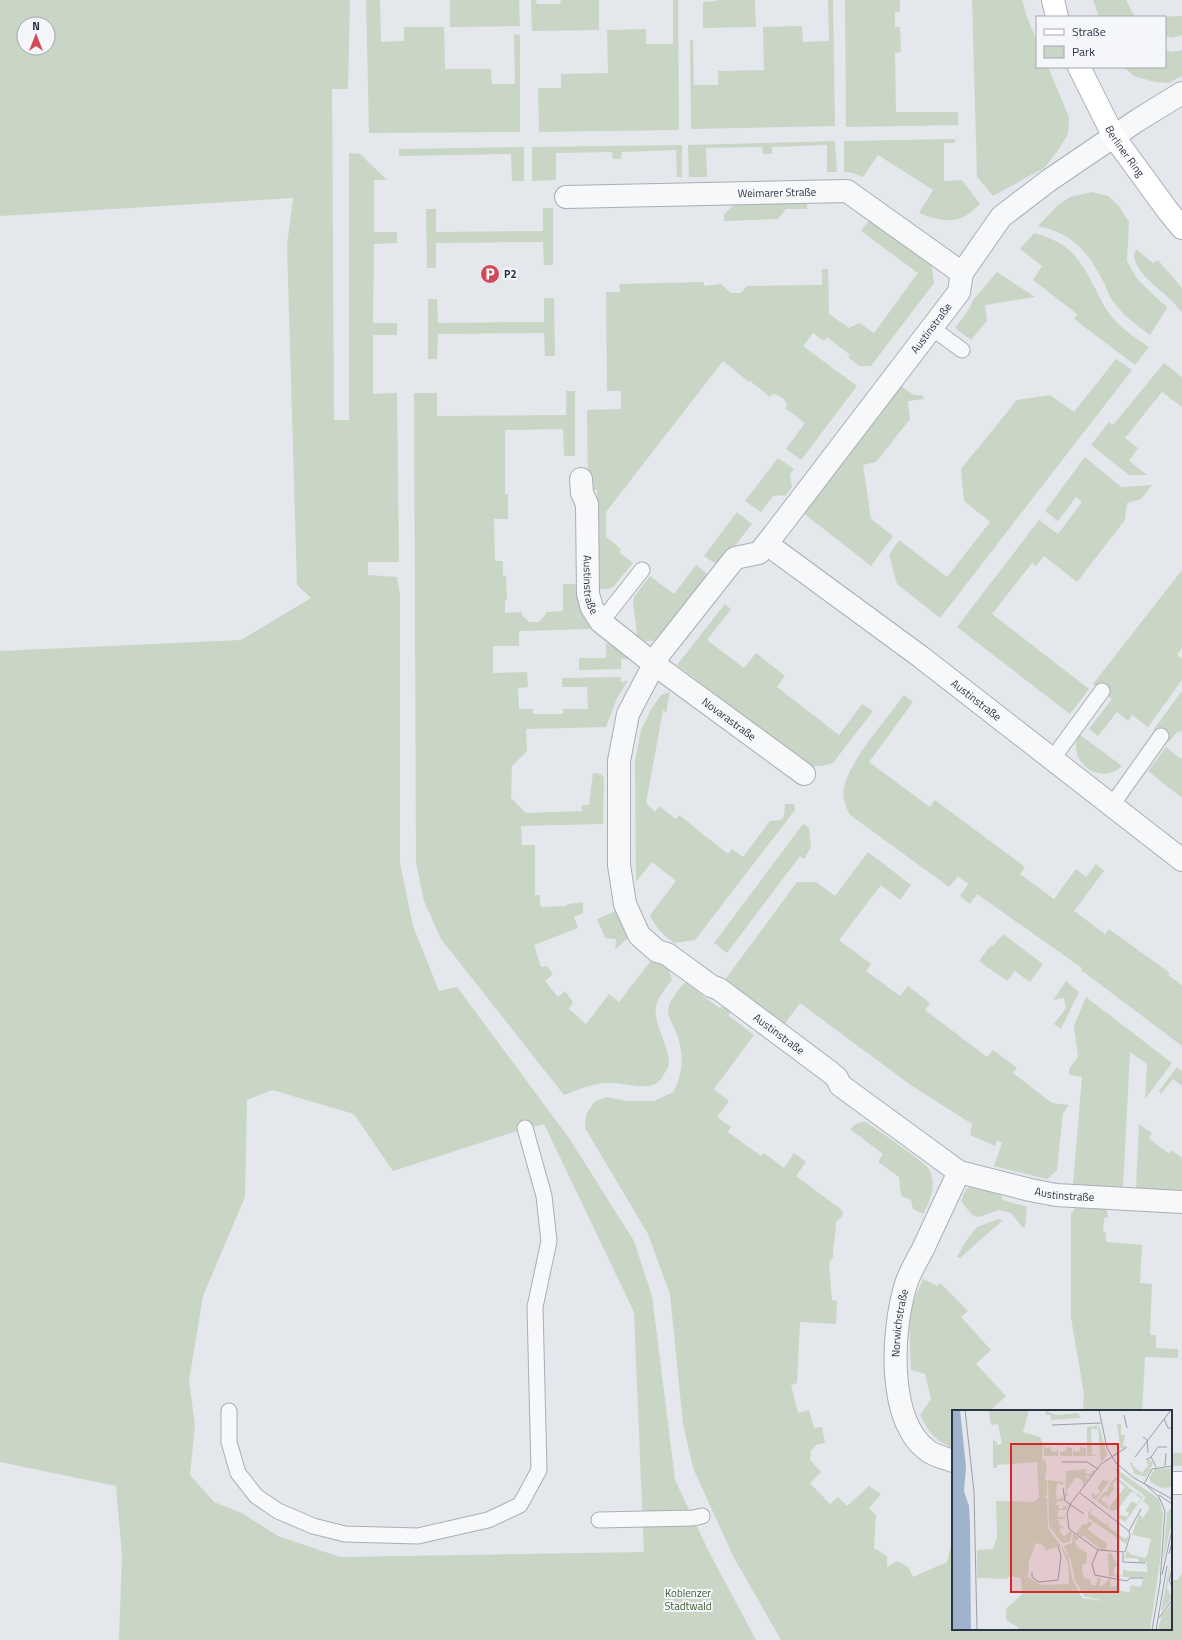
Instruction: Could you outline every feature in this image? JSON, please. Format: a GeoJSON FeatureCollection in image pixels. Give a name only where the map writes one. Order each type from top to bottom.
{"type":"FeatureCollection","features":[{"type":"Feature","properties":{"kind":"street"},"geometry":{"type":"LineString","coordinates":[[1052,0],[1057,16]]}},
{"type":"Feature","properties":{"kind":"street","name":"Berliner Ring"},"geometry":{"type":"LineString","coordinates":[[1080,68],[1114,136],[1182,228]]}},
{"type":"Feature","properties":{"kind":"street","name":"Austinstraße"},"geometry":{"type":"LineString","coordinates":[[1182,93],[1114,136],[1048,181],[1001,217],[962,273],[959,292],[767,544],[759,553],[735,558],[660,653],[628,714],[619,761],[618,831],[622,893],[625,904],[640,935],[657,951],[667,954],[711,986],[719,989],[830,1072],[837,1078],[840,1085],[959,1172],[1056,1195],[1182,1202]]}},
{"type":"Feature","properties":{"kind":"street","name":"Weimarer Straße"},"geometry":{"type":"LineString","coordinates":[[566,197],[847,191],[962,273]]}},
{"type":"Feature","properties":{"kind":"street","name":"Austinstraße"},"geometry":{"type":"LineString","coordinates":[[582,478],[582,493],[587,504],[588,594],[592,608],[601,622],[654,664]]}},
{"type":"Feature","properties":{"kind":"street","name":"Austinstraße"},"geometry":{"type":"LineString","coordinates":[[767,544],[921,657],[1053,758],[1182,860]]}},
{"type":"Feature","properties":{"kind":"street","name":"Novarastraße"},"geometry":{"type":"LineString","coordinates":[[654,664],[804,774]]}},
{"type":"Feature","properties":{"kind":"street","name":"Norwichstraße"},"geometry":{"type":"LineString","coordinates":[[952,1461],[929,1451],[911,1431],[902,1413],[898,1398],[896,1372],[898,1321],[906,1283],[959,1172]]}},
{"type":"Feature","properties":{"kind":"street"},"geometry":{"type":"LineString","coordinates":[[1172,1482],[1182,1483]]}},
{"type":"Feature","properties":{"kind":"lane"},"geometry":{"type":"LineString","coordinates":[[932,328],[962,350]]}},
{"type":"Feature","properties":{"kind":"lane"},"geometry":{"type":"LineString","coordinates":[[601,622],[642,570]]}},
{"type":"Feature","properties":{"kind":"lane"},"geometry":{"type":"LineString","coordinates":[[1053,758],[1102,691]]}},
{"type":"Feature","properties":{"kind":"lane"},"geometry":{"type":"LineString","coordinates":[[1112,805],[1161,736]]}},
{"type":"Feature","properties":{"kind":"lane"},"geometry":{"type":"LineString","coordinates":[[229,1411],[229,1442],[238,1473],[256,1496],[278,1511],[313,1526],[345,1534],[418,1536],[488,1520],[520,1505],[539,1470],[535,1307],[549,1241],[544,1196],[525,1128]]}},
{"type":"Feature","properties":{"kind":"lane"},"geometry":{"type":"LineString","coordinates":[[599,1520],[693,1518],[702,1516]]}},
{"type":"Feature","properties":{"kind":"green space","name":"Koblenzer Stadtwald"},"geometry":{"type":"Polygon","coordinates":[[[0,0],[350,0],[348,89],[332,89],[334,420],[349,420],[349,153],[360,154],[387,180],[374,180],[374,232],[397,232],[397,243],[374,244],[373,323],[397,323],[397,335],[373,335],[373,394],[397,393],[399,562],[368,562],[368,575],[397,577],[400,595],[400,863],[413,926],[439,991],[457,987],[569,1138],[634,1241],[652,1296],[675,1480],[708,1550],[756,1640],[119,1640],[122,1556],[116,1486],[0,1462],[0,651],[241,640],[311,598],[297,585],[287,245],[293,198],[0,216],[0,0]],[[272,1090],[247,1100],[245,1197],[203,1296],[189,1381],[195,1425],[190,1475],[214,1502],[242,1513],[278,1536],[340,1557],[644,1552],[634,1312],[544,1124],[514,1132],[393,1171],[354,1114],[272,1090]]]}},
{"type":"Feature","properties":{"kind":"green space"},"geometry":{"type":"Polygon","coordinates":[[[366,0],[380,0],[381,42],[404,41],[404,27],[444,27],[445,69],[491,69],[492,84],[515,84],[514,34],[520,35],[520,132],[369,133],[366,0]]]}},
{"type":"Feature","properties":{"kind":"green space"},"geometry":{"type":"Polygon","coordinates":[[[450,0],[519,0],[520,26],[450,27],[450,0]]]}},
{"type":"Feature","properties":{"kind":"green space"},"geometry":{"type":"Polygon","coordinates":[[[531,0],[536,0],[537,4],[560,4],[561,0],[599,0],[599,30],[532,31],[531,0]]]}},
{"type":"Feature","properties":{"kind":"green space"},"geometry":{"type":"Polygon","coordinates":[[[673,0],[678,0],[679,130],[539,132],[538,88],[561,88],[561,74],[608,73],[607,30],[646,29],[646,44],[673,44],[673,0]]]}},
{"type":"Feature","properties":{"kind":"green space"},"geometry":{"type":"Polygon","coordinates":[[[717,0],[755,0],[756,27],[703,28],[703,2],[717,0]]]}},
{"type":"Feature","properties":{"kind":"green space"},"geometry":{"type":"Polygon","coordinates":[[[828,0],[833,0],[835,126],[691,129],[690,40],[693,40],[694,85],[718,85],[718,71],[764,70],[763,27],[802,26],[803,42],[829,41],[828,0]]]}},
{"type":"Feature","properties":{"kind":"green space"},"geometry":{"type":"Polygon","coordinates":[[[845,0],[900,0],[900,12],[895,12],[895,27],[900,27],[901,52],[895,53],[896,112],[958,112],[958,125],[846,127],[845,0]]]}},
{"type":"Feature","properties":{"kind":"green space"},"geometry":{"type":"Polygon","coordinates":[[[972,0],[1022,0],[1036,39],[1036,68],[1048,68],[1069,117],[1068,134],[1057,152],[1044,168],[993,196],[977,177],[972,0]]]}},
{"type":"Feature","properties":{"kind":"green space"},"geometry":{"type":"Polygon","coordinates":[[[1093,0],[1126,0],[1134,16],[1099,16],[1093,0]]]}},
{"type":"Feature","properties":{"kind":"green space"},"geometry":{"type":"Polygon","coordinates":[[[1182,16],[1182,35],[1172,38],[1166,36],[1166,17],[1182,16]]]}},
{"type":"Feature","properties":{"kind":"green space"},"geometry":{"type":"Polygon","coordinates":[[[1166,50],[1172,52],[1182,50],[1182,76],[1169,83],[1155,82],[1134,76],[1125,68],[1166,68],[1166,50]]]}},
{"type":"Feature","properties":{"kind":"green space"},"geometry":{"type":"Polygon","coordinates":[[[955,139],[955,143],[944,143],[944,181],[962,180],[980,204],[960,219],[942,220],[919,213],[933,190],[878,155],[863,177],[853,173],[844,172],[844,141],[955,139]]]}},
{"type":"Feature","properties":{"kind":"green space"},"geometry":{"type":"Polygon","coordinates":[[[835,141],[837,172],[827,172],[827,145],[772,147],[772,154],[763,154],[762,147],[706,148],[707,177],[689,177],[688,145],[835,141]]]}},
{"type":"Feature","properties":{"kind":"green space"},"geometry":{"type":"Polygon","coordinates":[[[682,145],[682,177],[677,177],[676,150],[622,152],[621,159],[613,159],[612,152],[556,153],[556,180],[532,181],[532,147],[682,145]]]}},
{"type":"Feature","properties":{"kind":"green space"},"geometry":{"type":"Polygon","coordinates":[[[524,147],[524,181],[512,181],[511,154],[399,156],[399,149],[524,147]]]}},
{"type":"Feature","properties":{"kind":"green space"},"geometry":{"type":"Polygon","coordinates":[[[1092,192],[1108,196],[1119,206],[1129,222],[1127,261],[1137,279],[1167,306],[1150,335],[1119,309],[1109,295],[1096,268],[1077,244],[1060,233],[1038,226],[1058,205],[1070,197],[1092,192]]]}},
{"type":"Feature","properties":{"kind":"green space"},"geometry":{"type":"Polygon","coordinates":[[[807,201],[807,209],[786,209],[778,219],[724,221],[724,215],[736,202],[807,201]]]}},
{"type":"Feature","properties":{"kind":"green space"},"geometry":{"type":"Polygon","coordinates":[[[543,208],[553,208],[553,265],[544,265],[543,242],[436,243],[436,268],[427,268],[426,209],[436,209],[436,232],[543,231],[543,208]]]}},
{"type":"Feature","properties":{"kind":"green space"},"geometry":{"type":"Polygon","coordinates":[[[871,218],[931,262],[934,283],[871,366],[859,366],[848,357],[850,355],[827,337],[824,341],[813,333],[803,346],[857,386],[801,460],[786,449],[805,423],[785,408],[787,406],[782,397],[772,394],[770,397],[723,361],[606,512],[606,537],[621,549],[619,552],[633,563],[614,586],[609,589],[600,589],[597,490],[588,490],[587,410],[621,409],[621,391],[607,391],[606,292],[620,292],[619,284],[704,282],[704,286],[721,284],[731,293],[741,293],[747,286],[822,285],[822,269],[828,269],[829,314],[849,328],[859,323],[874,333],[918,273],[861,231],[871,218]]]}},
{"type":"Feature","properties":{"kind":"green space"},"geometry":{"type":"Polygon","coordinates":[[[1034,233],[1057,242],[1072,253],[1084,269],[1110,315],[1115,321],[1149,347],[1135,365],[1074,319],[1077,314],[1033,280],[1042,266],[1020,249],[1034,233]]]}},
{"type":"Feature","properties":{"kind":"green space"},"geometry":{"type":"Polygon","coordinates":[[[1137,250],[1153,263],[1158,260],[1182,288],[1182,312],[1141,272],[1134,258],[1135,251],[1137,250]]]}},
{"type":"Feature","properties":{"kind":"green space"},"geometry":{"type":"Polygon","coordinates":[[[997,272],[1035,297],[985,305],[987,321],[971,340],[955,328],[970,308],[973,300],[997,272]]]}},
{"type":"Feature","properties":{"kind":"green space"},"geometry":{"type":"Polygon","coordinates":[[[544,298],[554,298],[555,356],[545,356],[544,333],[438,334],[437,359],[428,359],[428,299],[437,299],[438,323],[544,322],[544,298]]]}},
{"type":"Feature","properties":{"kind":"green space"},"geometry":{"type":"Polygon","coordinates":[[[1116,359],[1132,370],[940,618],[897,584],[889,555],[899,540],[947,577],[990,522],[964,501],[961,469],[1017,400],[1050,395],[1074,412],[1116,359]]]}},
{"type":"Feature","properties":{"kind":"green space"},"geometry":{"type":"Polygon","coordinates":[[[1164,363],[1182,377],[1182,407],[1162,392],[1125,438],[1138,448],[1129,461],[1147,475],[1129,475],[1091,445],[1109,422],[1113,425],[1164,363]]]}},
{"type":"Feature","properties":{"kind":"green space"},"geometry":{"type":"Polygon","coordinates":[[[899,385],[914,395],[921,395],[925,399],[908,401],[910,419],[876,462],[863,465],[871,519],[893,536],[871,566],[802,512],[899,385]]]}},
{"type":"Feature","properties":{"kind":"green space"},"geometry":{"type":"Polygon","coordinates":[[[566,391],[575,391],[575,456],[564,456],[563,429],[505,430],[505,494],[508,494],[508,519],[494,519],[495,561],[503,561],[503,575],[506,576],[507,600],[505,600],[505,613],[522,612],[522,615],[529,622],[539,622],[546,612],[563,611],[563,584],[578,584],[580,608],[592,629],[519,631],[519,646],[493,646],[493,673],[527,672],[528,687],[518,688],[519,709],[533,709],[533,714],[563,714],[563,709],[588,709],[587,687],[562,687],[562,678],[621,677],[621,682],[628,681],[617,698],[606,727],[526,729],[527,751],[512,766],[511,798],[526,813],[582,811],[582,805],[589,805],[593,773],[601,774],[604,778],[603,824],[521,826],[522,845],[535,845],[535,895],[540,895],[540,905],[542,907],[566,906],[568,904],[583,902],[583,913],[574,917],[578,928],[534,945],[541,967],[547,966],[553,974],[545,981],[558,997],[565,991],[573,1002],[569,1009],[586,1024],[609,994],[619,1002],[653,958],[669,970],[672,980],[658,1000],[656,1008],[656,1016],[666,1047],[669,1063],[659,1081],[653,1085],[646,1086],[612,1083],[600,1084],[564,1095],[441,939],[424,901],[416,862],[414,393],[437,393],[437,416],[566,415],[566,391]]]}},
{"type":"Feature","properties":{"kind":"green space"},"geometry":{"type":"Polygon","coordinates":[[[1085,457],[1121,487],[1152,485],[1141,499],[1127,503],[1125,520],[1077,582],[1044,556],[1036,566],[1032,563],[992,614],[1089,689],[1070,714],[957,627],[1039,520],[1058,534],[1082,502],[1076,497],[1058,521],[1045,511],[1085,457]]]}},
{"type":"Feature","properties":{"kind":"green space"},"geometry":{"type":"Polygon","coordinates":[[[778,458],[794,469],[790,474],[792,487],[786,495],[773,496],[761,512],[745,501],[778,458]]]}},
{"type":"Feature","properties":{"kind":"green space"},"geometry":{"type":"Polygon","coordinates":[[[737,512],[752,524],[719,566],[704,556],[737,512]]]}},
{"type":"Feature","properties":{"kind":"green space"},"geometry":{"type":"Polygon","coordinates":[[[696,565],[711,577],[661,641],[645,641],[637,635],[633,602],[634,597],[650,576],[674,594],[696,565]]]}},
{"type":"Feature","properties":{"kind":"green space"},"geometry":{"type":"Polygon","coordinates":[[[1182,570],[1182,648],[1177,655],[1182,659],[1182,680],[1148,727],[1132,715],[1128,721],[1117,712],[1098,736],[1089,729],[1112,699],[1093,684],[1182,570]]]}},
{"type":"Feature","properties":{"kind":"green space"},"geometry":{"type":"Polygon","coordinates":[[[725,604],[731,609],[707,640],[744,668],[756,653],[785,676],[777,687],[839,735],[862,704],[873,711],[833,763],[822,766],[811,766],[677,665],[725,604]]]}},
{"type":"Feature","properties":{"kind":"green space"},"geometry":{"type":"Polygon","coordinates":[[[610,643],[629,656],[629,659],[621,659],[621,669],[579,670],[579,658],[606,658],[606,644],[610,643]]]}},
{"type":"Feature","properties":{"kind":"green space"},"geometry":{"type":"Polygon","coordinates":[[[1182,691],[1182,730],[1181,732],[1178,731],[1169,742],[1153,730],[1182,691]]]}},
{"type":"Feature","properties":{"kind":"green space"},"geometry":{"type":"Polygon","coordinates":[[[670,692],[666,713],[663,710],[646,803],[655,812],[659,806],[676,819],[679,815],[728,854],[732,849],[743,857],[770,821],[781,820],[784,816],[785,804],[794,804],[795,810],[695,940],[674,943],[657,927],[650,915],[676,881],[652,862],[636,882],[635,761],[641,730],[652,708],[661,695],[670,692]]]}},
{"type":"Feature","properties":{"kind":"green space"},"geometry":{"type":"Polygon","coordinates":[[[904,695],[913,702],[869,762],[930,807],[935,800],[1025,867],[1020,874],[1054,899],[1076,869],[1086,877],[1096,864],[1104,871],[1074,911],[1105,934],[1109,929],[1170,973],[1168,975],[1182,985],[1182,1046],[1081,970],[1082,968],[977,894],[970,904],[960,896],[968,884],[958,876],[949,887],[850,815],[844,799],[844,788],[847,777],[853,765],[870,740],[904,695]]]}},
{"type":"Feature","properties":{"kind":"green space"},"geometry":{"type":"Polygon","coordinates":[[[1079,734],[1122,766],[1113,772],[1104,774],[1087,768],[1081,762],[1077,753],[1076,744],[1079,734]]]}},
{"type":"Feature","properties":{"kind":"green space"},"geometry":{"type":"Polygon","coordinates":[[[1166,747],[1181,759],[1182,757],[1182,798],[1148,771],[1166,747]]]}},
{"type":"Feature","properties":{"kind":"green space"},"geometry":{"type":"Polygon","coordinates":[[[803,824],[809,827],[811,847],[804,859],[800,856],[727,953],[714,943],[803,824]]]}},
{"type":"Feature","properties":{"kind":"green space"},"geometry":{"type":"Polygon","coordinates":[[[868,852],[911,885],[900,900],[881,885],[839,940],[871,964],[866,971],[900,996],[908,986],[930,1003],[925,1010],[987,1057],[993,1050],[1017,1068],[1013,1073],[1052,1103],[1069,1105],[1063,1113],[1057,1170],[1047,1179],[994,1166],[1002,1143],[997,1140],[995,1146],[970,1135],[972,1124],[912,1086],[800,1003],[784,1025],[724,981],[797,882],[816,882],[835,896],[868,852]]]}},
{"type":"Feature","properties":{"kind":"green space"},"geometry":{"type":"Polygon","coordinates":[[[618,910],[628,933],[627,939],[615,950],[616,939],[605,938],[597,919],[618,910]]]}},
{"type":"Feature","properties":{"kind":"green space"},"geometry":{"type":"Polygon","coordinates":[[[1003,934],[1043,964],[1030,982],[1015,971],[1007,981],[979,961],[991,945],[993,946],[1003,934]]]}},
{"type":"Feature","properties":{"kind":"green space"},"geometry":{"type":"Polygon","coordinates":[[[1066,981],[1079,992],[1061,1029],[1054,1024],[1066,1008],[1064,998],[1053,1000],[1066,981]]]}},
{"type":"Feature","properties":{"kind":"green space"},"geometry":{"type":"Polygon","coordinates":[[[686,983],[719,1008],[726,1006],[730,1007],[729,1016],[754,1035],[714,1089],[729,1101],[717,1117],[731,1127],[728,1132],[761,1156],[764,1153],[784,1168],[794,1153],[806,1162],[796,1176],[842,1210],[843,1216],[836,1222],[833,1257],[829,1263],[832,1300],[837,1301],[836,1324],[800,1322],[797,1383],[791,1385],[798,1413],[809,1410],[814,1428],[822,1427],[825,1443],[816,1445],[811,1451],[810,1460],[821,1472],[810,1483],[830,1504],[838,1497],[847,1506],[869,1486],[881,1494],[869,1508],[876,1515],[874,1548],[887,1556],[887,1567],[897,1561],[908,1567],[913,1577],[947,1562],[952,1542],[952,1630],[1172,1630],[1172,1580],[1178,1580],[1182,1573],[1182,1640],[781,1640],[733,1556],[693,1468],[683,1424],[670,1294],[648,1234],[585,1128],[586,1115],[594,1102],[606,1097],[627,1101],[654,1101],[673,1092],[677,1085],[682,1062],[679,1040],[668,1014],[668,1008],[675,994],[682,985],[686,983]]]}},
{"type":"Feature","properties":{"kind":"green space"},"geometry":{"type":"Polygon","coordinates":[[[1086,997],[1172,1063],[1145,1099],[1147,1064],[1130,1052],[1123,1188],[1073,1184],[1082,1077],[1069,1075],[1069,1069],[1078,1057],[1074,1026],[1086,997]]]}},
{"type":"Feature","properties":{"kind":"green space"},"geometry":{"type":"Polygon","coordinates":[[[1177,1067],[1182,1071],[1182,1086],[1173,1079],[1161,1094],[1159,1091],[1177,1067]]]}},
{"type":"Feature","properties":{"kind":"green space"},"geometry":{"type":"Polygon","coordinates":[[[861,1122],[866,1122],[910,1153],[929,1169],[933,1186],[923,1214],[913,1209],[911,1200],[901,1196],[899,1177],[878,1162],[883,1154],[850,1129],[861,1122]]]}},
{"type":"Feature","properties":{"kind":"green space"},"geometry":{"type":"Polygon","coordinates":[[[1139,1124],[1152,1133],[1149,1138],[1169,1154],[1171,1150],[1182,1158],[1182,1190],[1136,1189],[1139,1124]]]}},
{"type":"Feature","properties":{"kind":"green space"},"geometry":{"type":"Polygon","coordinates":[[[973,1184],[999,1188],[1003,1200],[1027,1207],[1025,1227],[1023,1228],[1011,1213],[999,1210],[979,1217],[972,1215],[961,1201],[966,1189],[973,1184]]]}},
{"type":"Feature","properties":{"kind":"green space"},"geometry":{"type":"Polygon","coordinates":[[[1081,1205],[1104,1206],[1107,1211],[1108,1218],[1104,1218],[1103,1232],[1106,1232],[1106,1242],[1142,1245],[1140,1283],[1152,1284],[1150,1335],[1156,1335],[1156,1348],[1178,1349],[1178,1358],[1145,1357],[1142,1410],[1083,1410],[1084,1394],[1071,1318],[1071,1214],[1075,1208],[1081,1205]]]}},
{"type":"Feature","properties":{"kind":"green space"},"geometry":{"type":"Polygon","coordinates":[[[999,1219],[1003,1220],[960,1258],[957,1257],[966,1241],[977,1227],[999,1219]]]}},
{"type":"Feature","properties":{"kind":"green space"},"geometry":{"type":"Polygon","coordinates":[[[923,1279],[938,1286],[940,1283],[968,1311],[961,1317],[991,1350],[976,1364],[1006,1396],[991,1410],[952,1410],[952,1448],[936,1439],[923,1422],[920,1415],[931,1399],[925,1374],[911,1370],[910,1309],[923,1279]]]}},
{"type":"Feature","properties":{"kind":"green space"},"geometry":{"type":"Polygon","coordinates":[[[1172,1453],[1182,1453],[1182,1466],[1172,1466],[1172,1453]]]}},
{"type":"Feature","properties":{"kind":"place","name":"P2"},"geometry":{"type":"Point","coordinates":[490,274]}}]}
